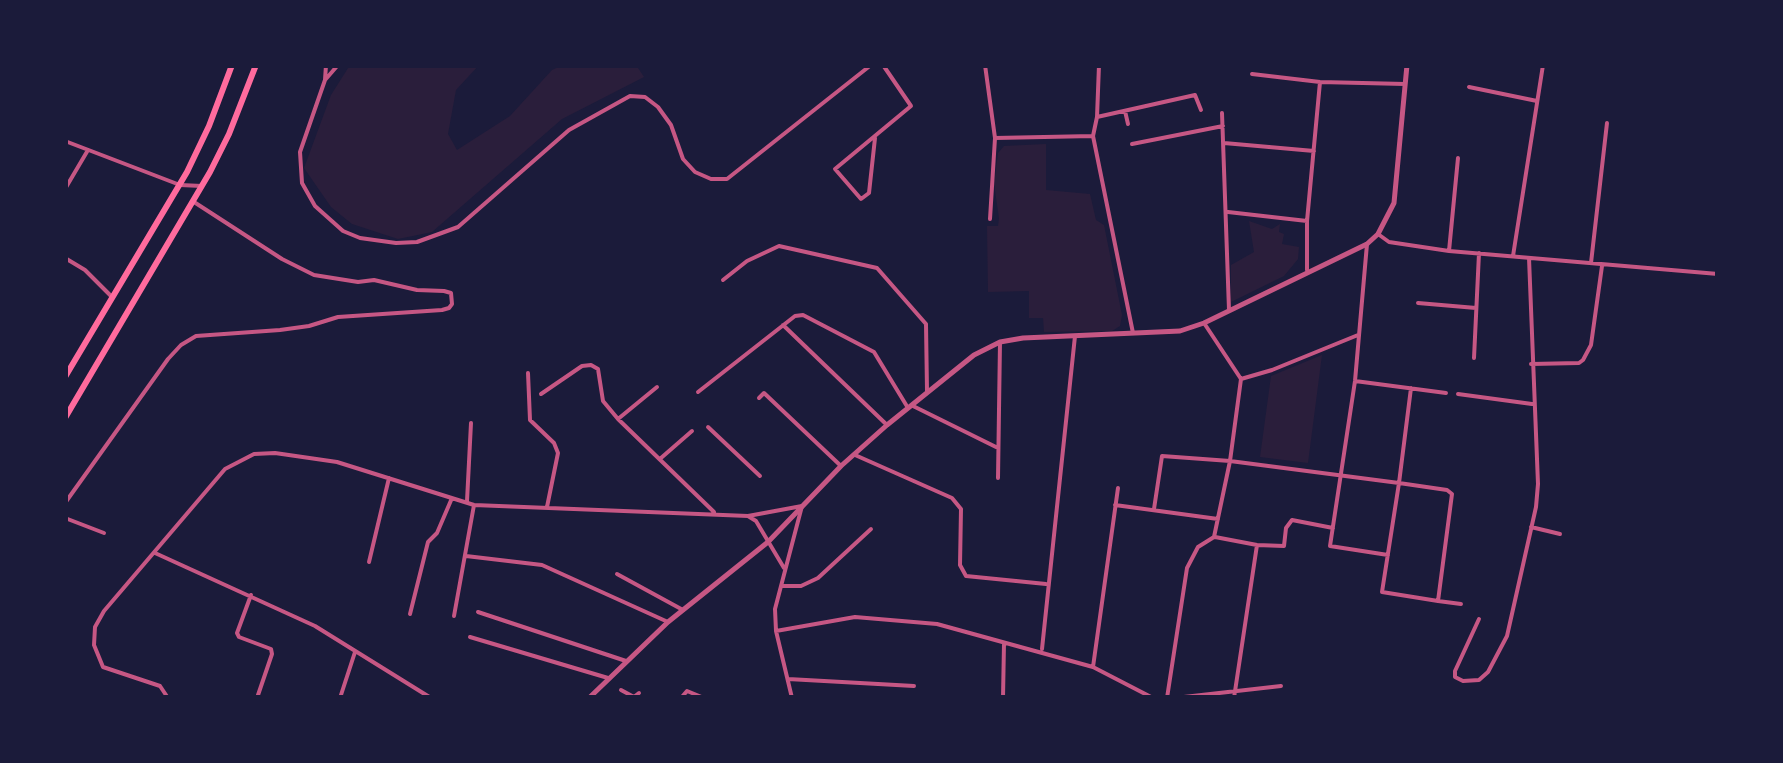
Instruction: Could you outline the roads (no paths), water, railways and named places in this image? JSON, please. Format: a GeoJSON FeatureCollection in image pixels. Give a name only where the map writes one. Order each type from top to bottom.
{"type":"FeatureCollection","features":[{"type":"Feature","properties":{"kind":"main road"},"geometry":{"type":"LineString","coordinates":[[65,377],[180,184],[210,126],[232,65]]}},
{"type":"Feature","properties":{"kind":"main road"},"geometry":{"type":"LineString","coordinates":[[65,418],[202,186],[229,134],[256,65]]}},
{"type":"Feature","properties":{"kind":"street"},"geometry":{"type":"LineString","coordinates":[[326,65],[325,80],[300,152],[302,183],[316,206],[343,231],[396,244],[417,242],[458,227],[568,130],[630,96],[645,97],[658,107],[671,125],[683,158],[695,172],[711,179],[726,179],[871,65]]}},
{"type":"Feature","properties":{"kind":"street"},"geometry":{"type":"LineString","coordinates":[[325,80],[338,65]]}},
{"type":"Feature","properties":{"kind":"street"},"geometry":{"type":"LineString","coordinates":[[874,138],[869,194],[862,200],[835,169],[911,106],[883,65]]}},
{"type":"Feature","properties":{"kind":"street"},"geometry":{"type":"LineString","coordinates":[[985,65],[995,138],[990,219]]}},
{"type":"Feature","properties":{"kind":"street"},"geometry":{"type":"LineString","coordinates":[[1099,65],[1097,117],[1092,136],[1133,334]]}},
{"type":"Feature","properties":{"kind":"street"},"geometry":{"type":"LineString","coordinates":[[588,698],[668,622],[768,542],[841,466],[887,425],[974,354],[1000,342],[1162,334],[1204,323],[1367,244],[1378,234],[1390,212],[1396,190],[1407,65]]}},
{"type":"Feature","properties":{"kind":"street"},"geometry":{"type":"LineString","coordinates":[[1514,256],[1543,65]]}},
{"type":"Feature","properties":{"kind":"street"},"geometry":{"type":"LineString","coordinates":[[1252,74],[1320,82],[1405,84]]}},
{"type":"Feature","properties":{"kind":"street"},"geometry":{"type":"LineString","coordinates":[[1307,270],[1320,82]]}},
{"type":"Feature","properties":{"kind":"street"},"geometry":{"type":"LineString","coordinates":[[1469,88],[1537,102]]}},
{"type":"Feature","properties":{"kind":"street"},"geometry":{"type":"LineString","coordinates":[[1097,117],[1194,95],[1200,110]]}},
{"type":"Feature","properties":{"kind":"street"},"geometry":{"type":"LineString","coordinates":[[1126,111],[1128,124]]}},
{"type":"Feature","properties":{"kind":"street"},"geometry":{"type":"LineString","coordinates":[[1222,113],[1229,310]]}},
{"type":"Feature","properties":{"kind":"street"},"geometry":{"type":"LineString","coordinates":[[1591,264],[1607,123]]}},
{"type":"Feature","properties":{"kind":"street"},"geometry":{"type":"LineString","coordinates":[[1132,144],[1223,126]]}},
{"type":"Feature","properties":{"kind":"street"},"geometry":{"type":"LineString","coordinates":[[995,138],[1092,136]]}},
{"type":"Feature","properties":{"kind":"street"},"geometry":{"type":"LineString","coordinates":[[65,140],[180,184],[202,186]]}},
{"type":"Feature","properties":{"kind":"street"},"geometry":{"type":"LineString","coordinates":[[1224,143],[1314,151]]}},
{"type":"Feature","properties":{"kind":"street"},"geometry":{"type":"LineString","coordinates":[[65,189],[88,150]]}},
{"type":"Feature","properties":{"kind":"street"},"geometry":{"type":"LineString","coordinates":[[1449,251],[1458,158]]}},
{"type":"Feature","properties":{"kind":"street"},"geometry":{"type":"LineString","coordinates":[[65,503],[168,359],[196,336],[280,330],[351,315],[449,308],[452,300],[444,290],[417,290],[374,280],[358,282],[314,274],[282,259],[193,202]]}},
{"type":"Feature","properties":{"kind":"street"},"geometry":{"type":"LineString","coordinates":[[1226,212],[1308,220]]}},
{"type":"Feature","properties":{"kind":"street"},"geometry":{"type":"LineString","coordinates":[[1378,234],[1389,242],[1449,251],[1718,274]]}},
{"type":"Feature","properties":{"kind":"street"},"geometry":{"type":"LineString","coordinates":[[1367,244],[1355,380],[1330,546],[1388,555]]}},
{"type":"Feature","properties":{"kind":"street"},"geometry":{"type":"LineString","coordinates":[[724,280],[747,261],[778,246],[877,268],[926,324],[927,391]]}},
{"type":"Feature","properties":{"kind":"street"},"geometry":{"type":"LineString","coordinates":[[1474,358],[1479,254]]}},
{"type":"Feature","properties":{"kind":"street"},"geometry":{"type":"LineString","coordinates":[[65,258],[85,270],[112,297]]}},
{"type":"Feature","properties":{"kind":"street"},"geometry":{"type":"LineString","coordinates":[[1479,619],[1454,671],[1463,682],[1479,680],[1496,662],[1507,636],[1538,484],[1528,258]]}},
{"type":"Feature","properties":{"kind":"street"},"geometry":{"type":"LineString","coordinates":[[1531,364],[1583,360],[1591,345],[1602,264]]}},
{"type":"Feature","properties":{"kind":"street"},"geometry":{"type":"LineString","coordinates":[[1418,303],[1476,308]]}},
{"type":"Feature","properties":{"kind":"street"},"geometry":{"type":"LineString","coordinates":[[698,392],[795,316],[803,315],[870,349],[910,407],[998,448]]}},
{"type":"Feature","properties":{"kind":"street"},"geometry":{"type":"LineString","coordinates":[[1204,323],[1241,379],[1214,537]]}},
{"type":"Feature","properties":{"kind":"street"},"geometry":{"type":"LineString","coordinates":[[784,325],[887,425]]}},
{"type":"Feature","properties":{"kind":"street"},"geometry":{"type":"LineString","coordinates":[[1241,379],[1360,334]]}},
{"type":"Feature","properties":{"kind":"street"},"geometry":{"type":"LineString","coordinates":[[1042,651],[1075,336]]}},
{"type":"Feature","properties":{"kind":"street"},"geometry":{"type":"LineString","coordinates":[[998,478],[1000,342]]}},
{"type":"Feature","properties":{"kind":"street"},"geometry":{"type":"LineString","coordinates":[[541,394],[584,365],[598,369],[603,401],[714,512]]}},
{"type":"Feature","properties":{"kind":"street"},"geometry":{"type":"LineString","coordinates":[[528,373],[530,420],[554,442],[558,453],[547,507]]}},
{"type":"Feature","properties":{"kind":"street"},"geometry":{"type":"LineString","coordinates":[[1355,380],[1446,393]]}},
{"type":"Feature","properties":{"kind":"street"},"geometry":{"type":"LineString","coordinates":[[618,419],[658,387]]}},
{"type":"Feature","properties":{"kind":"street"},"geometry":{"type":"LineString","coordinates":[[1411,388],[1382,592],[1461,604]]}},
{"type":"Feature","properties":{"kind":"street"},"geometry":{"type":"LineString","coordinates":[[759,398],[764,393],[841,466]]}},
{"type":"Feature","properties":{"kind":"street"},"geometry":{"type":"LineString","coordinates":[[1458,394],[1532,404]]}},
{"type":"Feature","properties":{"kind":"street"},"geometry":{"type":"LineString","coordinates":[[467,501],[471,423]]}},
{"type":"Feature","properties":{"kind":"street"},"geometry":{"type":"LineString","coordinates":[[708,427],[760,476]]}},
{"type":"Feature","properties":{"kind":"street"},"geometry":{"type":"LineString","coordinates":[[661,458],[692,430]]}},
{"type":"Feature","properties":{"kind":"street"},"geometry":{"type":"LineString","coordinates":[[168,698],[160,686],[103,666],[94,646],[95,627],[104,611],[225,469],[254,454],[324,459],[474,504],[748,516],[802,506]]}},
{"type":"Feature","properties":{"kind":"street"},"geometry":{"type":"LineString","coordinates":[[854,456],[952,498],[961,509],[962,573],[980,580],[1048,584]]}},
{"type":"Feature","properties":{"kind":"street"},"geometry":{"type":"LineString","coordinates":[[1154,509],[1162,456],[1442,489],[1452,494],[1438,601]]}},
{"type":"Feature","properties":{"kind":"street"},"geometry":{"type":"LineString","coordinates":[[369,562],[389,478]]}},
{"type":"Feature","properties":{"kind":"street"},"geometry":{"type":"LineString","coordinates":[[1094,666],[1118,488]]}},
{"type":"Feature","properties":{"kind":"street"},"geometry":{"type":"LineString","coordinates":[[410,614],[428,542],[437,533],[452,498]]}},
{"type":"Feature","properties":{"kind":"street"},"geometry":{"type":"LineString","coordinates":[[454,616],[474,504]]}},
{"type":"Feature","properties":{"kind":"street"},"geometry":{"type":"LineString","coordinates":[[1116,505],[1218,519]]}},
{"type":"Feature","properties":{"kind":"street"},"geometry":{"type":"LineString","coordinates":[[792,698],[776,632],[775,609],[802,506]]}},
{"type":"Feature","properties":{"kind":"street"},"geometry":{"type":"LineString","coordinates":[[748,516],[756,521],[784,568]]}},
{"type":"Feature","properties":{"kind":"street"},"geometry":{"type":"LineString","coordinates":[[65,518],[104,533]]}},
{"type":"Feature","properties":{"kind":"street"},"geometry":{"type":"LineString","coordinates":[[1167,698],[1186,568],[1198,547],[1214,537],[1284,546],[1286,528],[1292,520],[1334,528]]}},
{"type":"Feature","properties":{"kind":"street"},"geometry":{"type":"LineString","coordinates":[[1531,528],[1560,534]]}},
{"type":"Feature","properties":{"kind":"street"},"geometry":{"type":"LineString","coordinates":[[782,586],[800,586],[818,578],[871,530]]}},
{"type":"Feature","properties":{"kind":"street"},"geometry":{"type":"LineString","coordinates":[[1234,695],[1257,545]]}},
{"type":"Feature","properties":{"kind":"street"},"geometry":{"type":"LineString","coordinates":[[155,553],[315,626],[431,698]]}},
{"type":"Feature","properties":{"kind":"street"},"geometry":{"type":"LineString","coordinates":[[466,556],[542,565],[668,622]]}},
{"type":"Feature","properties":{"kind":"street"},"geometry":{"type":"LineString","coordinates":[[617,574],[684,610]]}},
{"type":"Feature","properties":{"kind":"street"},"geometry":{"type":"LineString","coordinates":[[250,595],[237,633],[272,654],[257,698]]}},
{"type":"Feature","properties":{"kind":"street"},"geometry":{"type":"LineString","coordinates":[[478,612],[626,662]]}},
{"type":"Feature","properties":{"kind":"street"},"geometry":{"type":"LineString","coordinates":[[776,632],[854,618],[937,624],[1094,666],[1153,698]]}},
{"type":"Feature","properties":{"kind":"street"},"geometry":{"type":"LineString","coordinates":[[470,637],[608,678]]}},
{"type":"Feature","properties":{"kind":"street"},"geometry":{"type":"LineString","coordinates":[[1003,698],[1004,644]]}},
{"type":"Feature","properties":{"kind":"street"},"geometry":{"type":"LineString","coordinates":[[340,698],[355,652]]}},
{"type":"Feature","properties":{"kind":"street"},"geometry":{"type":"LineString","coordinates":[[788,679],[914,686]]}},
{"type":"Feature","properties":{"kind":"street"},"geometry":{"type":"LineString","coordinates":[[1176,698],[1234,695],[1281,686]]}},
{"type":"Feature","properties":{"kind":"street"},"geometry":{"type":"LineString","coordinates":[[621,690],[634,698],[638,693]]}},
{"type":"Feature","properties":{"kind":"street"},"geometry":{"type":"LineString","coordinates":[[681,698],[687,691],[704,698]]}}]}
